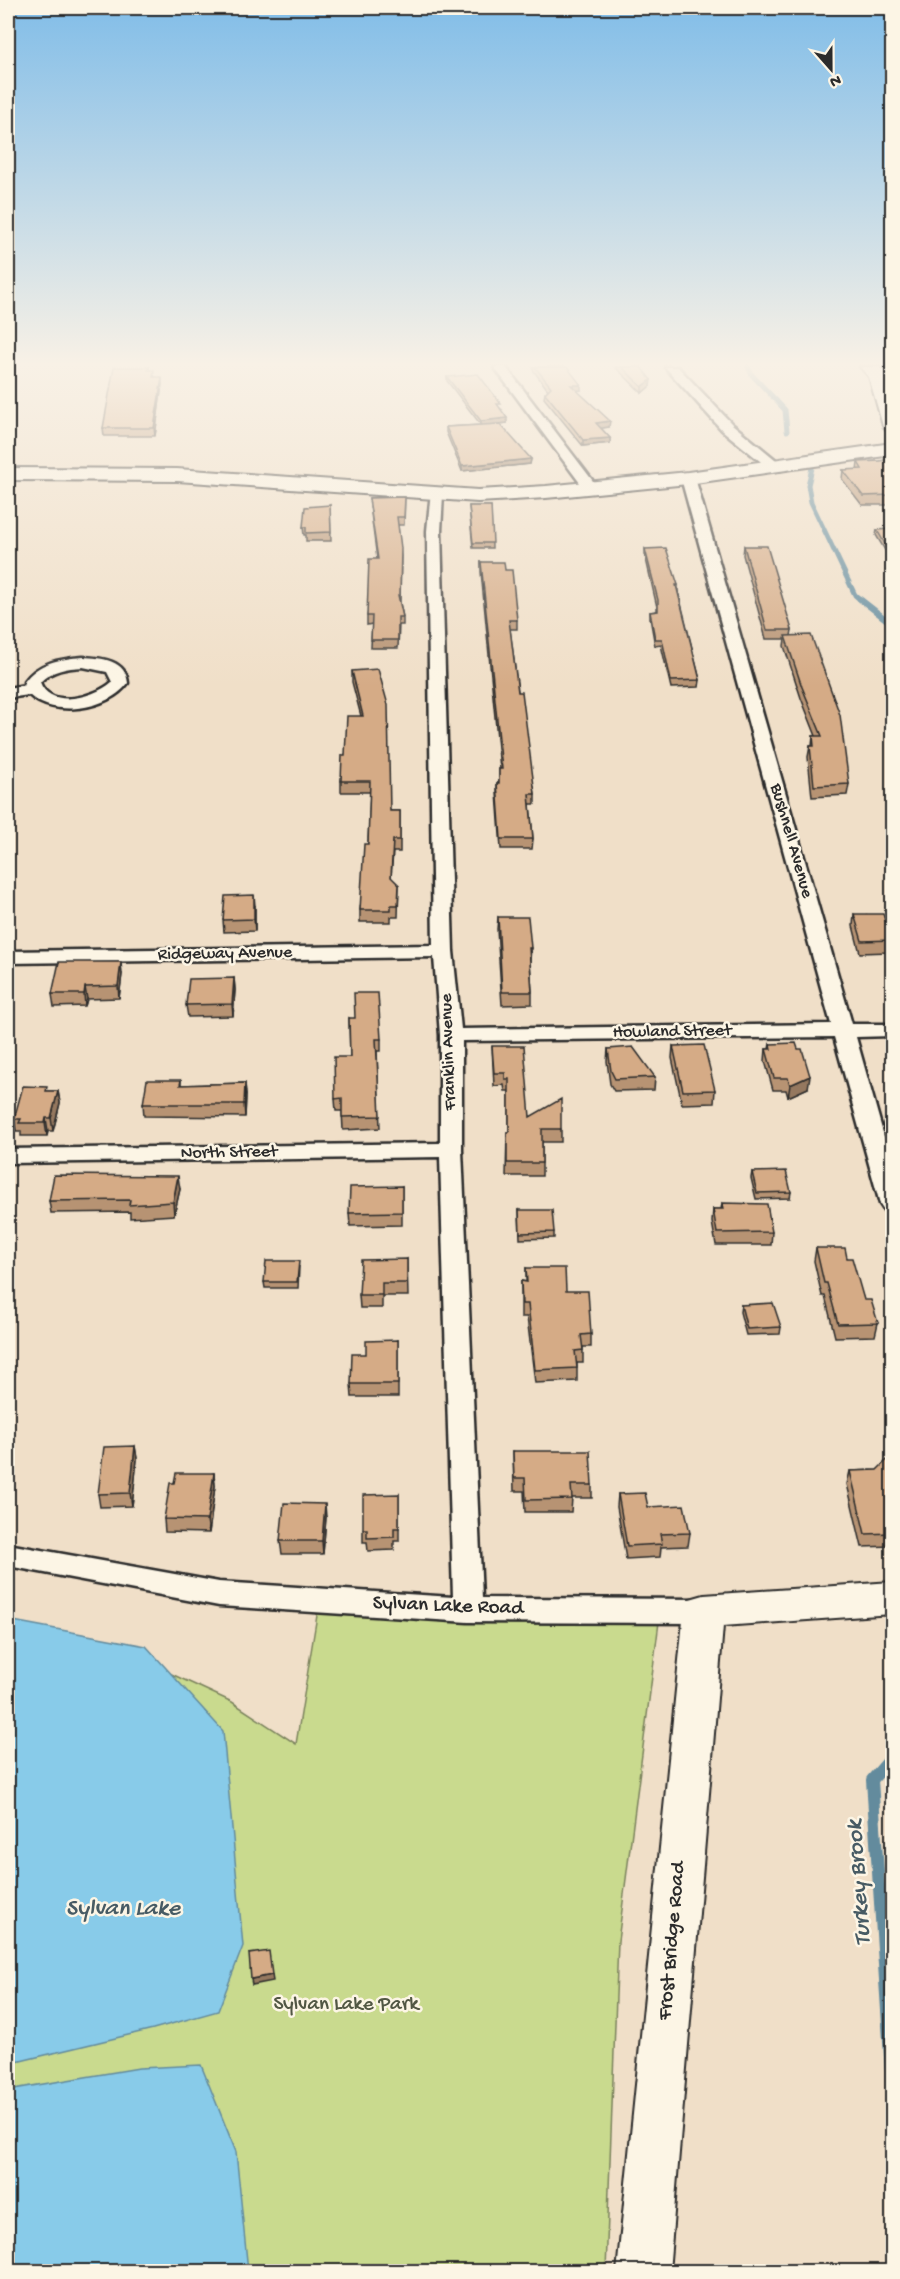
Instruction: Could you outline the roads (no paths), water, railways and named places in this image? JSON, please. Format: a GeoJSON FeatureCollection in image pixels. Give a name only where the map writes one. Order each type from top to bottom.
{"type":"FeatureCollection","features":[{"type":"Feature","properties":{"kind":"street"},"geometry":{"type":"LineString","coordinates":[[580,473],[591,488]]}},
{"type":"Feature","properties":{"kind":"street"},"geometry":{"type":"LineString","coordinates":[[8,474],[177,476],[490,496],[725,473]]}},
{"type":"Feature","properties":{"kind":"street","name":"Bushnell Avenue"},"geometry":{"type":"LineString","coordinates":[[688,478],[803,881],[841,1030],[892,1204]]}},
{"type":"Feature","properties":{"kind":"street","name":"Franklin Avenue"},"geometry":{"type":"LineString","coordinates":[[435,494],[443,951],[451,1035],[451,1150],[468,1610]]}},
{"type":"Feature","properties":{"kind":"street"},"geometry":{"type":"LineString","coordinates":[[8,693],[33,689],[45,699],[69,703],[82,702],[107,695],[120,683],[120,676],[108,666],[84,662],[69,663],[51,668],[37,676],[32,682],[33,689]]}},
{"type":"Feature","properties":{"kind":"street","name":"Ridgeway Avenue"},"geometry":{"type":"LineString","coordinates":[[8,957],[443,951]]}},
{"type":"Feature","properties":{"kind":"street","name":"Howland Street"},"geometry":{"type":"LineString","coordinates":[[451,1035],[892,1030]]}},
{"type":"Feature","properties":{"kind":"street","name":"North Street"},"geometry":{"type":"LineString","coordinates":[[8,1156],[451,1150]]}},
{"type":"Feature","properties":{"kind":"street","name":"Sylvan Lake Road"},"geometry":{"type":"LineString","coordinates":[[8,1554],[219,1594],[468,1610],[704,1611],[892,1598]]}},
{"type":"Feature","properties":{"kind":"street","name":"Frost Bridge Road"},"geometry":{"type":"LineString","coordinates":[[643,2271],[704,1611]]}},
{"type":"Feature","properties":{"kind":"water","name":"Sylvan Lake"},"geometry":{"type":"Polygon","coordinates":[[[8,1620],[146,1646],[223,1731],[243,1946],[218,2011],[8,2064],[8,1620]]]}},
{"type":"Feature","properties":{"kind":"water"},"geometry":{"type":"Polygon","coordinates":[[[201,2065],[236,2152],[248,2271],[8,2271],[8,2090],[139,2068],[201,2065]]]}},
{"type":"Feature","properties":{"kind":"waterway","name":"Turkey Brook"},"geometry":{"type":"LineString","coordinates":[[811,473],[808,485],[811,502],[855,595],[862,601]]}},
{"type":"Feature","properties":{"kind":"waterway","name":"Turkey Brook"},"geometry":{"type":"LineString","coordinates":[[860,599],[892,624]]}},
{"type":"Feature","properties":{"kind":"waterway","name":"Turkey Brook"},"geometry":{"type":"LineString","coordinates":[[892,1757],[872,1780],[892,2087]]}},
{"type":"Feature","properties":{"kind":"park label","name":"Sylvan Lake Park"},"geometry":{"type":"Point","coordinates":[346,2005]}}]}
